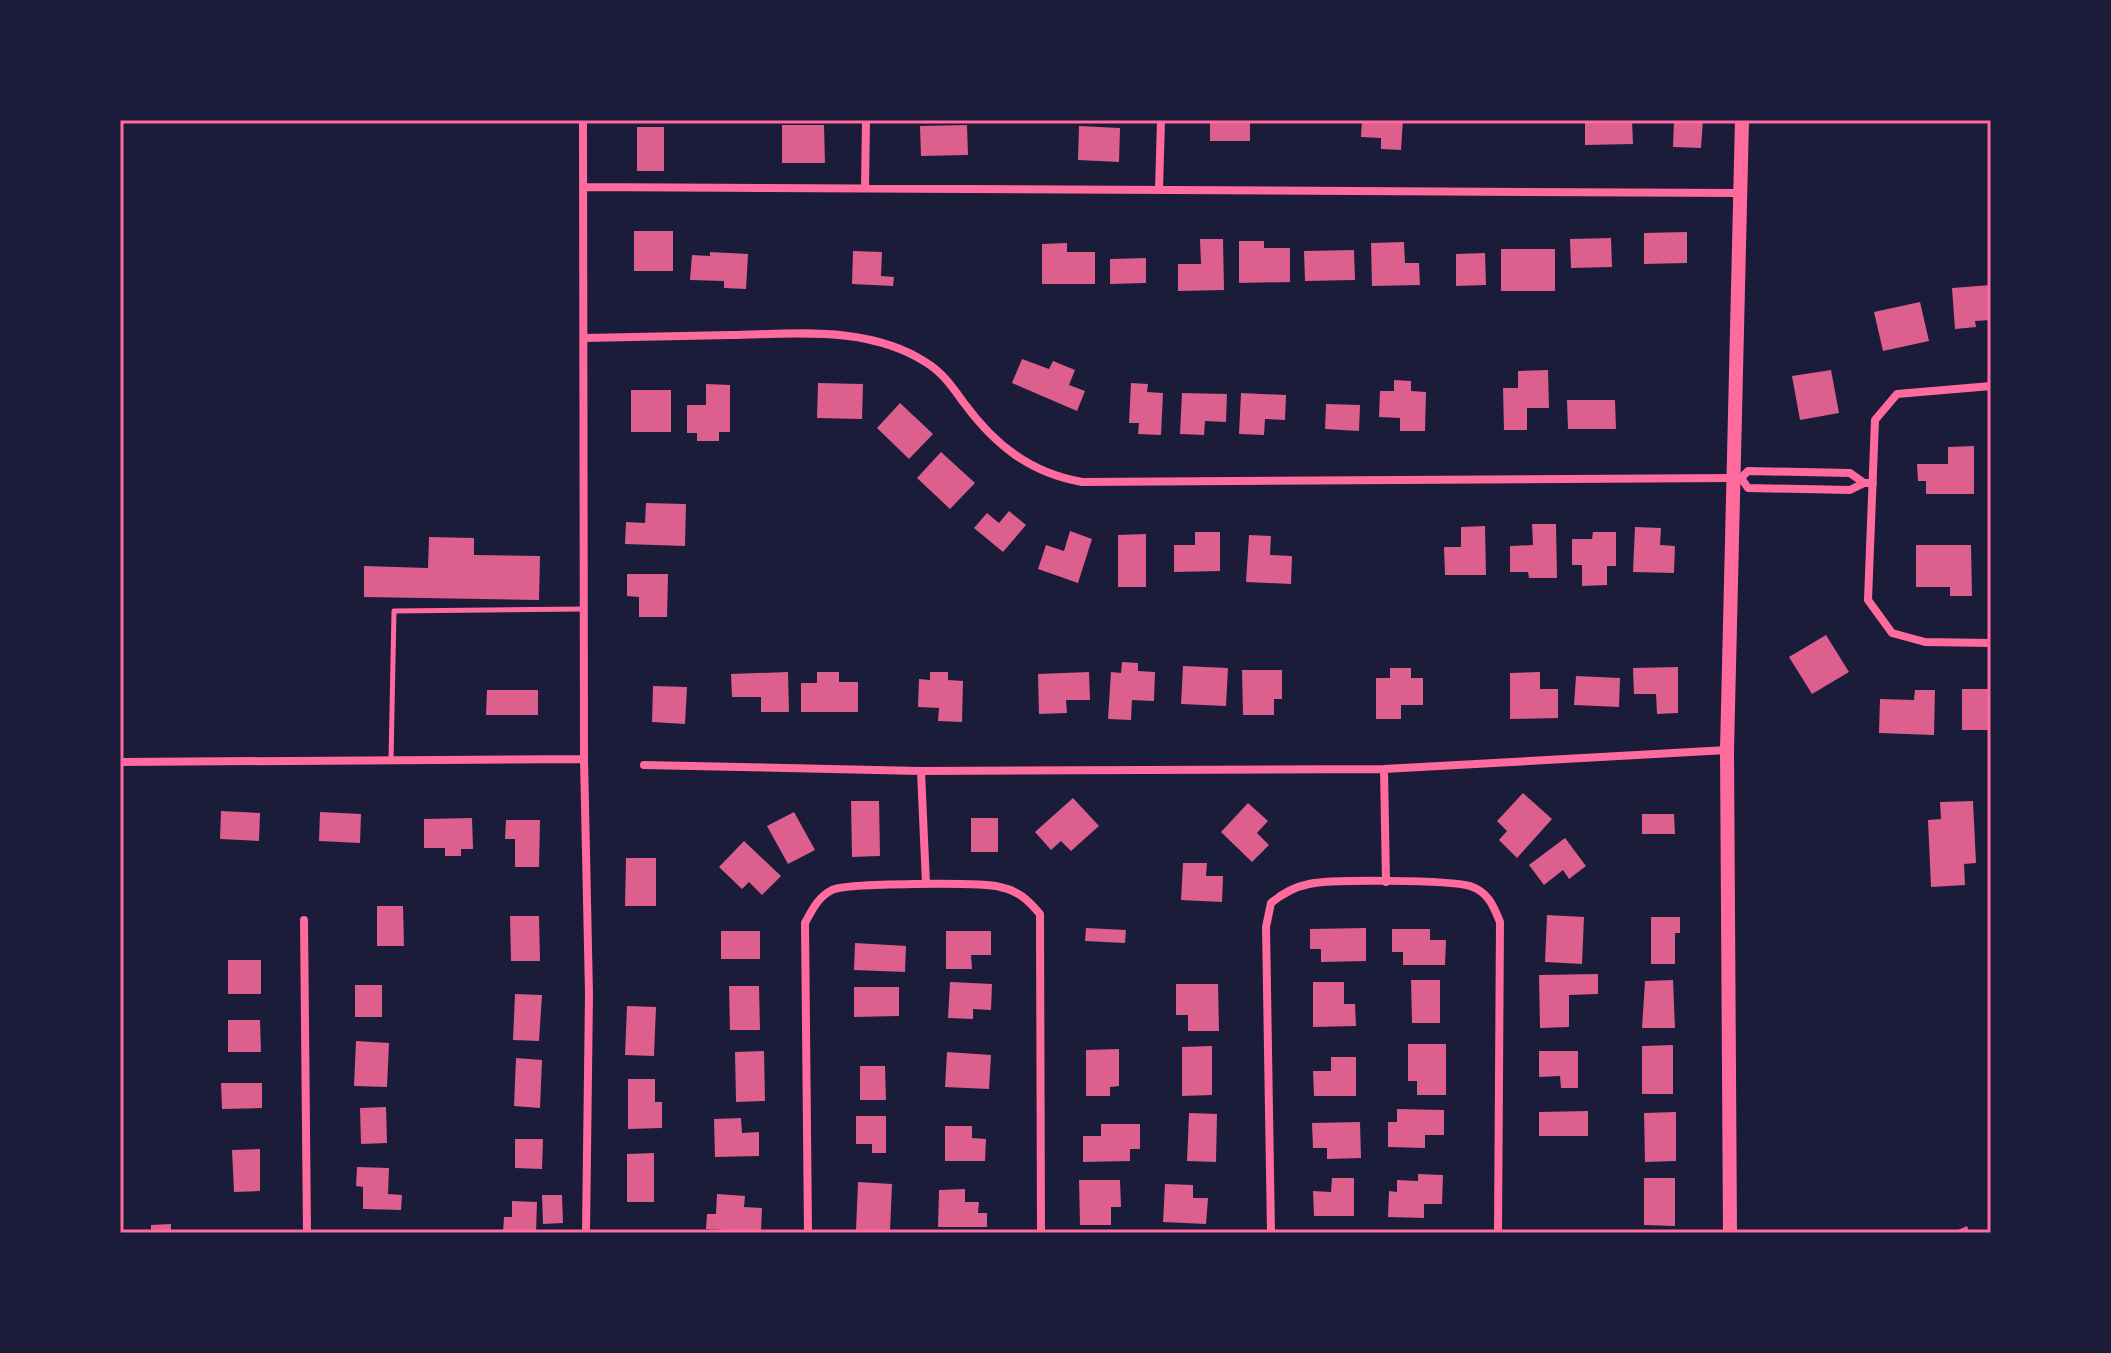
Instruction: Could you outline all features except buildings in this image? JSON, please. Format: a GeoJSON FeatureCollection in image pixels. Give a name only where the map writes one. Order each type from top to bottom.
{"type":"FeatureCollection","features":[{"type":"Feature","properties":{"kind":"main road"},"geometry":{"type":"LineString","coordinates":[[1730,1233],[1727,750],[1737,478],[1742,120]]}},
{"type":"Feature","properties":{"kind":"street"},"geometry":{"type":"LineString","coordinates":[[583,120],[584,759],[589,994],[586,1233]]}},
{"type":"Feature","properties":{"kind":"street"},"geometry":{"type":"LineString","coordinates":[[865,188],[866,120]]}},
{"type":"Feature","properties":{"kind":"street"},"geometry":{"type":"LineString","coordinates":[[1159,190],[1161,120]]}},
{"type":"Feature","properties":{"kind":"street"},"geometry":{"type":"LineString","coordinates":[[583,187],[1739,193]]}},
{"type":"Feature","properties":{"kind":"street"},"geometry":{"type":"LineString","coordinates":[[584,338],[832,334],[879,341],[912,354],[939,371],[995,440],[1013,455],[1058,478],[1082,482],[1737,478],[1748,471],[1850,473],[1868,483]]}},
{"type":"Feature","properties":{"kind":"street"},"geometry":{"type":"LineString","coordinates":[[1991,386],[1897,394],[1875,420],[1868,483],[1868,600],[1892,633],[1925,642],[1991,643]]}},
{"type":"Feature","properties":{"kind":"street"},"geometry":{"type":"LineString","coordinates":[[1737,478],[1748,488],[1850,490],[1868,483]]}},
{"type":"Feature","properties":{"kind":"street"},"geometry":{"type":"LineString","coordinates":[[644,765],[921,771],[1384,769],[1727,750]]}},
{"type":"Feature","properties":{"kind":"street"},"geometry":{"type":"LineString","coordinates":[[120,762],[584,759]]}},
{"type":"Feature","properties":{"kind":"street"},"geometry":{"type":"LineString","coordinates":[[1384,769],[1386,882]]}},
{"type":"Feature","properties":{"kind":"street"},"geometry":{"type":"LineString","coordinates":[[921,771],[926,884]]}},
{"type":"Feature","properties":{"kind":"street"},"geometry":{"type":"LineString","coordinates":[[1271,1233],[1266,927],[1271,903],[1286,891],[1312,883],[1386,882],[1469,886],[1490,898],[1500,922],[1498,1233]]}},
{"type":"Feature","properties":{"kind":"street"},"geometry":{"type":"LineString","coordinates":[[808,1233],[805,923],[816,902],[833,888],[926,884],[998,886],[1023,895],[1040,914],[1041,1233]]}},
{"type":"Feature","properties":{"kind":"street"},"geometry":{"type":"LineString","coordinates":[[304,920],[307,1233]]}},
{"type":"Feature","properties":{"kind":"lane"},"geometry":{"type":"LineString","coordinates":[[391,762],[394,611],[584,609]]}}]}
